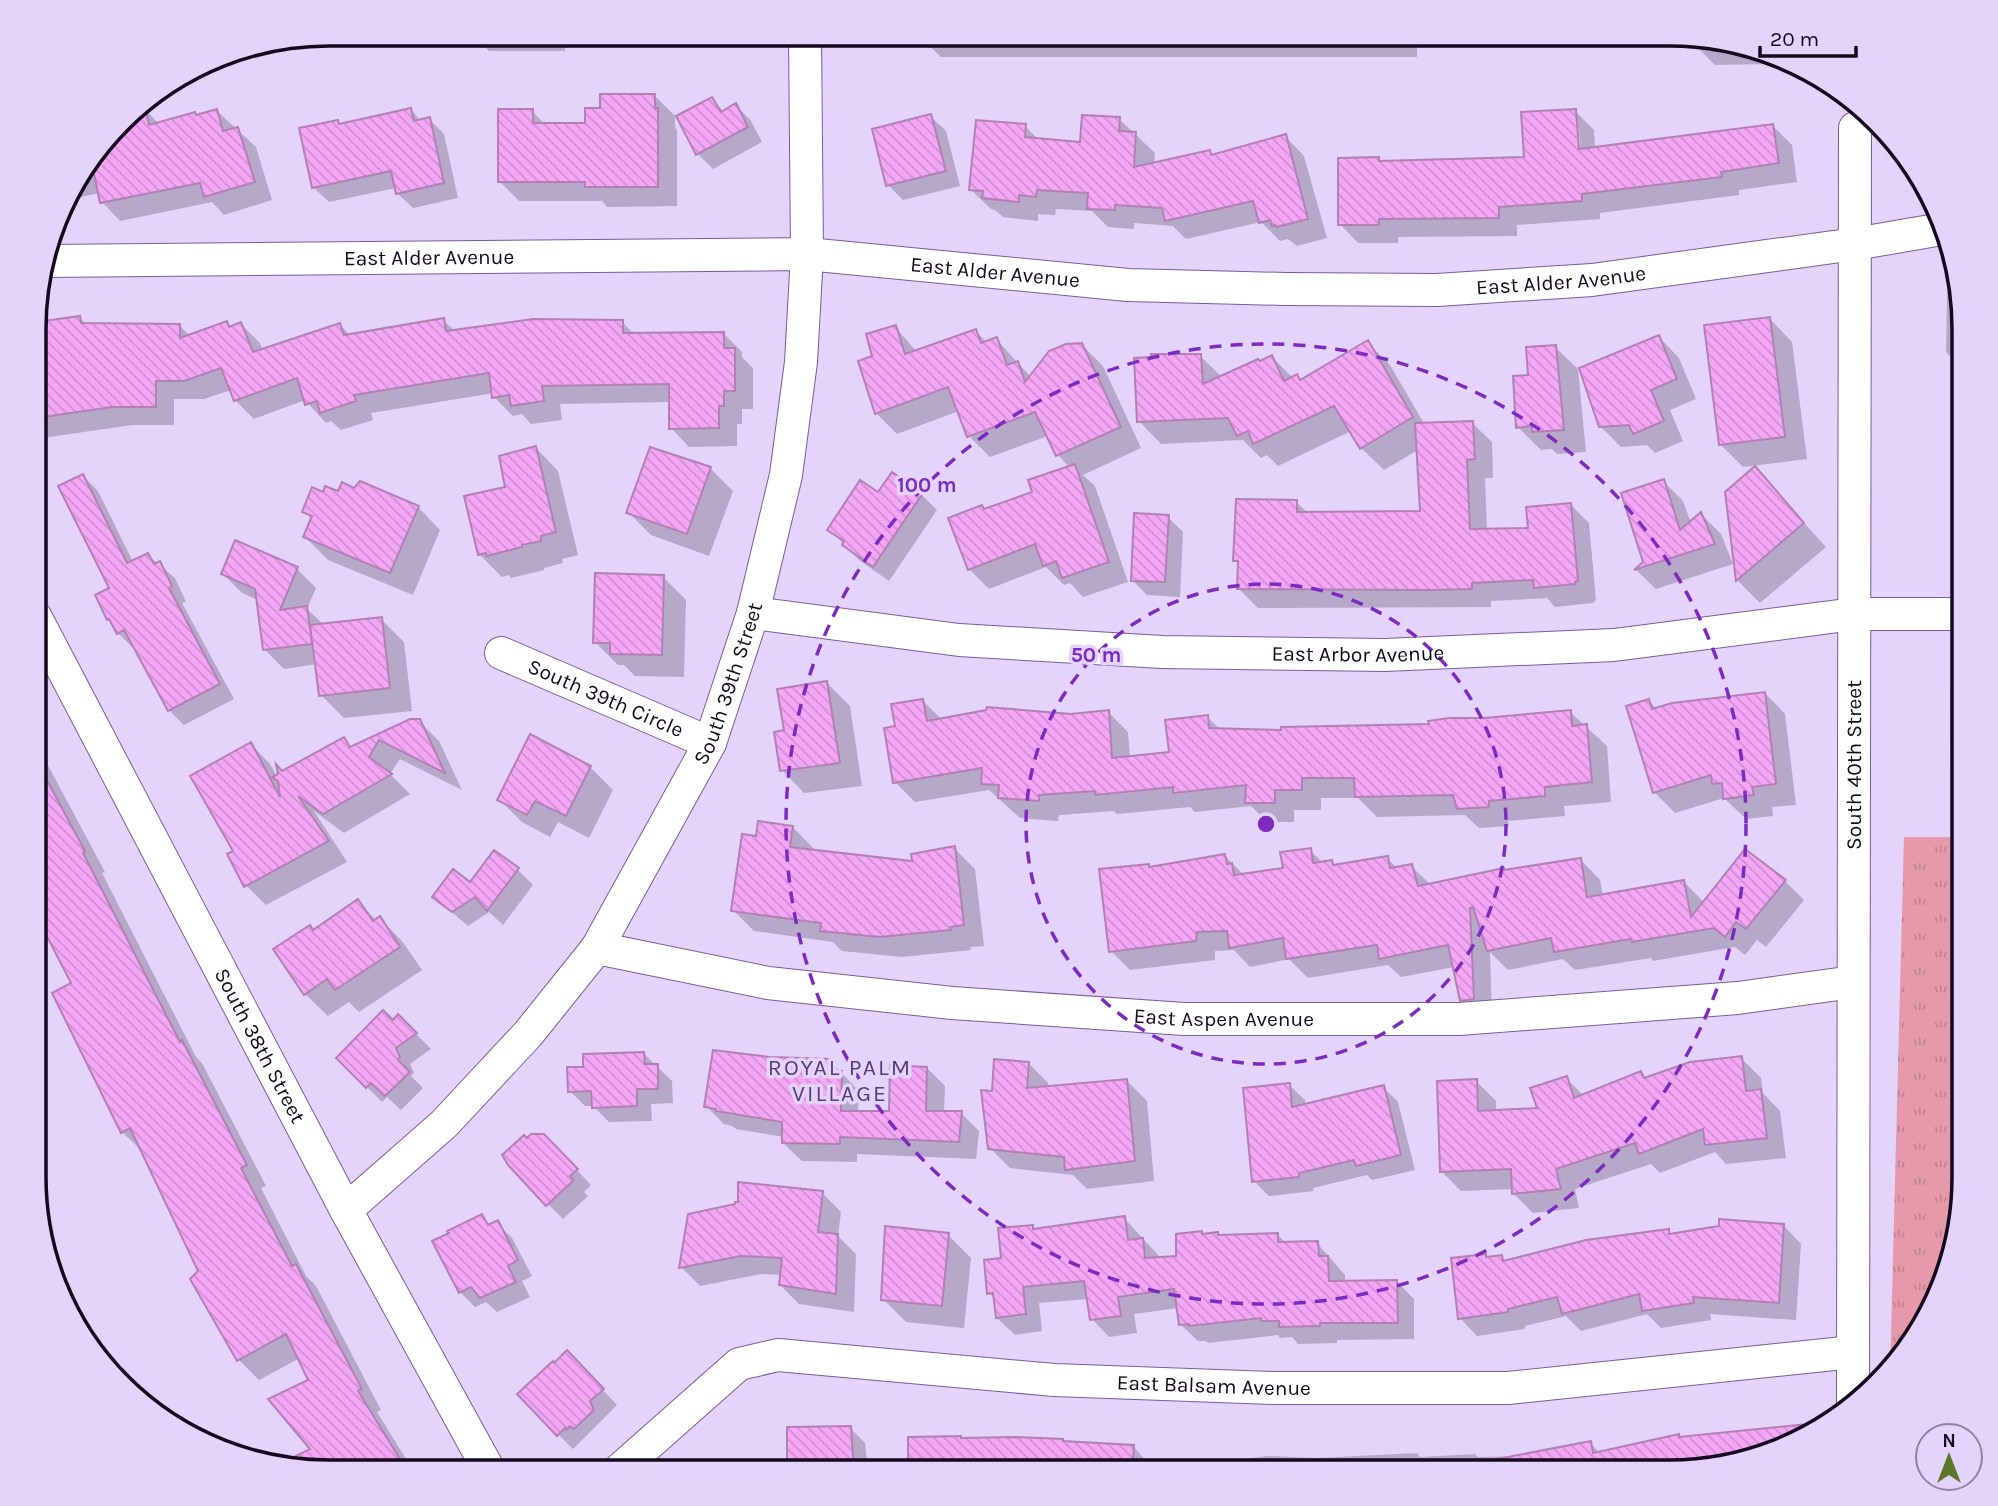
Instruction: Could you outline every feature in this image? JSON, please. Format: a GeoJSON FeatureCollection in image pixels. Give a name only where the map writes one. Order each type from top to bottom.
{"type":"FeatureCollection","features":[{"type":"Feature","properties":{"kind":"street","name":"South 39th Street"},"geometry":{"type":"LineString","coordinates":[[346,1210],[444,1124],[528,1034],[597,948],[710,743],[753,613],[786,475],[801,362],[807,254],[805,46]]}},
{"type":"Feature","properties":{"kind":"street","name":"South 40th Street"},"geometry":{"type":"LineString","coordinates":[[1853,1393],[1855,128]]}},
{"type":"Feature","properties":{"kind":"street","name":"East Alder Avenue"},"geometry":{"type":"LineString","coordinates":[[54,261],[807,254],[1128,285],[1437,290],[1591,280],[1855,244],[1934,230]]}},
{"type":"Feature","properties":{"kind":"street","name":"East Arbor Avenue"},"geometry":{"type":"LineString","coordinates":[[753,613],[959,640],[1162,652],[1385,655],[1614,645],[1854,614],[1952,614]]}},
{"type":"Feature","properties":{"kind":"street","name":"South 38th Street"},"geometry":{"type":"LineString","coordinates":[[46,637],[346,1210],[484,1461]]}},
{"type":"Feature","properties":{"kind":"street","name":"South 39th Circle"},"geometry":{"type":"LineString","coordinates":[[501,653],[710,743]]}},
{"type":"Feature","properties":{"kind":"street","name":"East Aspen Avenue"},"geometry":{"type":"LineString","coordinates":[[597,948],[768,984],[952,1003],[1184,1019],[1459,1019],[1738,998],[1853,982]]}},
{"type":"Feature","properties":{"kind":"street","name":"East Balsam Avenue"},"geometry":{"type":"LineString","coordinates":[[629,1461],[739,1364],[778,1355],[1054,1380],[1275,1388],[1508,1388],[1853,1352]]}},
{"type":"Feature","properties":{"kind":"green space"},"geometry":{"type":"Polygon","coordinates":[[[1904,837],[1952,837],[1950,1214],[1943,1251],[1931,1286],[1915,1319],[1891,1354],[1904,837]]]}},
{"type":"Feature","properties":{"kind":"building"},"geometry":{"type":"Polygon","coordinates":[[[600,94],[655,94],[655,108],[658,108],[658,187],[585,187],[585,182],[498,182],[498,109],[533,109],[533,123],[585,123],[585,108],[600,108],[600,94]]]}},
{"type":"Feature","properties":{"kind":"building"},"geometry":{"type":"Polygon","coordinates":[[[712,97],[721,112],[736,103],[748,127],[696,155],[676,116],[712,97]]]}},
{"type":"Feature","properties":{"kind":"building"},"geometry":{"type":"Polygon","coordinates":[[[411,108],[414,121],[430,117],[444,183],[396,194],[391,171],[312,188],[299,128],[338,120],[339,124],[411,108]]]}},
{"type":"Feature","properties":{"kind":"building"},"geometry":{"type":"Polygon","coordinates":[[[217,109],[223,131],[238,127],[255,182],[204,197],[200,183],[100,203],[93,171],[128,128],[146,112],[149,125],[195,112],[196,115],[217,109]]]}},
{"type":"Feature","properties":{"kind":"building"},"geometry":{"type":"Polygon","coordinates":[[[1576,109],[1579,149],[1773,124],[1779,163],[1721,172],[1722,177],[1582,194],[1582,201],[1499,207],[1499,218],[1379,219],[1379,225],[1338,225],[1338,158],[1379,157],[1379,161],[1524,157],[1521,112],[1576,109]]]}},
{"type":"Feature","properties":{"kind":"building"},"geometry":{"type":"Polygon","coordinates":[[[931,114],[946,171],[886,186],[872,129],[931,114]]]}},
{"type":"Feature","properties":{"kind":"building"},"geometry":{"type":"Polygon","coordinates":[[[1082,115],[1120,117],[1119,131],[1136,132],[1134,167],[1210,150],[1211,155],[1286,134],[1308,219],[1276,227],[1272,226],[1270,220],[1259,223],[1253,201],[1165,221],[1162,208],[1115,205],[1115,210],[1087,209],[1088,193],[1037,190],[1036,197],[1019,195],[1019,202],[982,198],[983,191],[969,190],[976,120],[1026,124],[1025,137],[1080,142],[1082,115]]]}},
{"type":"Feature","properties":{"kind":"building"},"geometry":{"type":"Polygon","coordinates":[[[80,316],[81,323],[180,324],[180,338],[227,321],[229,327],[241,322],[253,352],[340,323],[344,335],[444,318],[446,331],[533,319],[623,320],[623,333],[724,332],[724,348],[735,348],[735,391],[724,391],[724,406],[719,406],[719,428],[669,429],[669,384],[542,386],[544,401],[511,406],[509,395],[492,398],[489,373],[354,395],[356,401],[320,413],[317,401],[305,405],[297,378],[234,401],[221,368],[184,381],[156,381],[156,407],[112,407],[46,417],[46,321],[80,316]]]}},
{"type":"Feature","properties":{"kind":"building"},"geometry":{"type":"Polygon","coordinates":[[[1770,317],[1785,437],[1719,445],[1704,325],[1770,317]]]}},
{"type":"Feature","properties":{"kind":"building"},"geometry":{"type":"Polygon","coordinates":[[[896,325],[905,354],[976,329],[981,343],[997,337],[1007,365],[1018,361],[1025,382],[1049,351],[1066,344],[1082,343],[1121,427],[1056,456],[1035,412],[967,437],[948,387],[875,414],[858,361],[872,356],[866,334],[896,325]]]}},
{"type":"Feature","properties":{"kind":"building"},"geometry":{"type":"Polygon","coordinates":[[[1659,335],[1677,379],[1651,390],[1664,421],[1633,434],[1629,425],[1599,427],[1579,368],[1659,335]]]}},
{"type":"Feature","properties":{"kind":"building"},"geometry":{"type":"Polygon","coordinates":[[[1368,340],[1413,417],[1360,449],[1334,406],[1253,444],[1248,431],[1237,436],[1228,418],[1137,422],[1134,358],[1151,357],[1151,354],[1201,354],[1203,384],[1272,355],[1284,381],[1297,374],[1300,380],[1368,340]]]}},
{"type":"Feature","properties":{"kind":"building"},"geometry":{"type":"Polygon","coordinates":[[[1556,345],[1564,430],[1532,432],[1532,426],[1516,428],[1513,376],[1528,375],[1526,347],[1556,345]]]}},
{"type":"Feature","properties":{"kind":"building"},"geometry":{"type":"Polygon","coordinates":[[[1473,421],[1475,459],[1467,460],[1470,529],[1528,528],[1526,507],[1571,503],[1578,581],[1575,584],[1534,588],[1533,580],[1472,583],[1472,589],[1237,589],[1238,561],[1233,561],[1236,499],[1297,500],[1297,512],[1420,511],[1415,423],[1473,421]]]}},
{"type":"Feature","properties":{"kind":"building"},"geometry":{"type":"Polygon","coordinates":[[[536,446],[556,532],[541,536],[541,541],[522,547],[487,556],[486,553],[478,555],[464,496],[505,487],[499,456],[536,446]]]}},
{"type":"Feature","properties":{"kind":"building"},"geometry":{"type":"Polygon","coordinates":[[[650,447],[711,467],[687,534],[626,513],[650,447]]]}},
{"type":"Feature","properties":{"kind":"building"},"geometry":{"type":"Polygon","coordinates":[[[1075,464],[1109,562],[1062,578],[1056,561],[1043,566],[1035,544],[968,570],[948,518],[982,505],[984,509],[1032,492],[1028,480],[1075,464]]]}},
{"type":"Feature","properties":{"kind":"building"},"geometry":{"type":"Polygon","coordinates":[[[1755,466],[1804,523],[1736,581],[1725,492],[1755,466]]]}},
{"type":"Feature","properties":{"kind":"building"},"geometry":{"type":"Polygon","coordinates":[[[892,472],[923,493],[873,567],[842,545],[844,541],[827,530],[860,480],[878,492],[892,472]]]}},
{"type":"Feature","properties":{"kind":"building"},"geometry":{"type":"Polygon","coordinates":[[[83,474],[127,563],[148,553],[154,564],[160,561],[172,586],[169,588],[220,684],[168,711],[124,630],[117,634],[95,595],[109,588],[58,486],[83,474]]]}},
{"type":"Feature","properties":{"kind":"building"},"geometry":{"type":"Polygon","coordinates":[[[1664,479],[1680,530],[1701,512],[1715,544],[1634,570],[1643,562],[1621,493],[1664,479]]]}},
{"type":"Feature","properties":{"kind":"building"},"geometry":{"type":"Polygon","coordinates":[[[360,481],[419,506],[390,573],[303,537],[312,516],[302,512],[312,487],[323,492],[325,486],[338,491],[342,482],[354,488],[360,481]]]}},
{"type":"Feature","properties":{"kind":"building"},"geometry":{"type":"Polygon","coordinates":[[[1134,513],[1169,515],[1165,582],[1131,581],[1134,513]]]}},
{"type":"Feature","properties":{"kind":"building"},"geometry":{"type":"Polygon","coordinates":[[[235,540],[298,567],[280,610],[307,606],[312,644],[263,650],[255,589],[221,574],[235,540]]]}},
{"type":"Feature","properties":{"kind":"building"},"geometry":{"type":"Polygon","coordinates":[[[595,573],[664,575],[662,655],[610,654],[610,643],[593,643],[595,573]]]}},
{"type":"Feature","properties":{"kind":"building"},"geometry":{"type":"Polygon","coordinates":[[[382,617],[390,688],[319,696],[310,625],[382,617]]]}},
{"type":"Feature","properties":{"kind":"building"},"geometry":{"type":"Polygon","coordinates":[[[827,681],[840,763],[780,771],[774,732],[784,730],[777,689],[827,681]]]}},
{"type":"Feature","properties":{"kind":"building"},"geometry":{"type":"Polygon","coordinates":[[[1765,692],[1776,784],[1752,787],[1754,795],[1723,799],[1722,783],[1712,784],[1711,775],[1653,793],[1626,706],[1649,699],[1652,709],[1672,703],[1765,692]]]}},
{"type":"Feature","properties":{"kind":"building"},"geometry":{"type":"Polygon","coordinates":[[[923,699],[927,721],[986,710],[987,707],[1071,714],[1109,710],[1112,758],[1169,752],[1165,720],[1208,715],[1209,728],[1281,730],[1281,727],[1429,724],[1428,721],[1449,718],[1484,718],[1571,710],[1572,726],[1587,724],[1592,782],[1545,787],[1545,796],[1489,801],[1489,807],[1457,809],[1453,795],[1355,797],[1354,778],[1302,778],[1302,790],[1275,790],[1275,803],[1245,803],[1246,785],[1173,793],[1173,787],[1095,795],[1095,791],[1039,795],[1039,801],[998,798],[999,785],[981,784],[982,768],[893,783],[884,728],[895,726],[891,704],[923,699]]]}},
{"type":"Feature","properties":{"kind":"building"},"geometry":{"type":"Polygon","coordinates":[[[410,719],[420,719],[445,773],[379,740],[369,757],[392,774],[323,814],[298,796],[329,841],[244,887],[227,854],[233,851],[190,776],[251,742],[280,797],[278,781],[272,777],[278,774],[276,764],[282,771],[344,737],[350,747],[410,719]]]}},
{"type":"Feature","properties":{"kind":"building"},"geometry":{"type":"Polygon","coordinates":[[[530,734],[591,766],[566,816],[535,801],[527,815],[497,800],[530,734]]]}},
{"type":"Feature","properties":{"kind":"building"},"geometry":{"type":"Polygon","coordinates":[[[46,778],[180,1042],[182,1040],[247,1165],[241,1168],[292,1266],[296,1264],[362,1389],[358,1391],[401,1461],[292,1458],[310,1449],[268,1399],[308,1380],[286,1334],[237,1361],[190,1279],[198,1271],[130,1128],[121,1133],[52,993],[71,983],[46,934],[46,778]]]}},
{"type":"Feature","properties":{"kind":"building"},"geometry":{"type":"Polygon","coordinates":[[[758,821],[793,826],[790,847],[912,861],[911,854],[955,846],[964,925],[950,927],[951,930],[880,937],[820,931],[821,923],[731,911],[742,834],[756,836],[758,821]]]}},
{"type":"Feature","properties":{"kind":"building"},"geometry":{"type":"Polygon","coordinates":[[[1311,848],[1313,863],[1332,860],[1333,865],[1388,856],[1390,868],[1412,864],[1418,886],[1504,868],[1581,858],[1587,897],[1684,880],[1691,917],[1745,849],[1786,880],[1746,929],[1736,922],[1725,937],[1714,928],[1554,952],[1551,938],[1487,951],[1473,907],[1470,908],[1474,999],[1460,1001],[1448,945],[1379,959],[1377,945],[1286,959],[1283,938],[1229,948],[1227,931],[1197,932],[1196,941],[1109,952],[1099,869],[1149,864],[1149,867],[1225,854],[1227,864],[1232,863],[1234,875],[1283,868],[1280,852],[1311,848]]]}},
{"type":"Feature","properties":{"kind":"building"},"geometry":{"type":"Polygon","coordinates":[[[494,850],[519,868],[487,911],[475,897],[452,912],[432,897],[453,869],[470,882],[494,850]]]}},
{"type":"Feature","properties":{"kind":"building"},"geometry":{"type":"Polygon","coordinates":[[[358,899],[373,921],[380,916],[400,947],[335,990],[327,979],[304,995],[273,949],[310,925],[313,930],[358,899]]]}},
{"type":"Feature","properties":{"kind":"building"},"geometry":{"type":"Polygon","coordinates":[[[383,1010],[393,1020],[398,1014],[417,1033],[396,1048],[400,1057],[398,1060],[410,1072],[385,1096],[371,1083],[366,1088],[336,1058],[383,1010]]]}},
{"type":"Feature","properties":{"kind":"building"},"geometry":{"type":"Polygon","coordinates":[[[713,1050],[770,1057],[830,1059],[829,1071],[842,1071],[841,1111],[889,1111],[890,1065],[927,1067],[926,1111],[962,1111],[959,1142],[840,1137],[840,1144],[782,1143],[782,1122],[704,1107],[713,1050]]]}},
{"type":"Feature","properties":{"kind":"building"},"geometry":{"type":"Polygon","coordinates":[[[644,1052],[645,1064],[658,1064],[658,1089],[637,1089],[637,1106],[592,1108],[591,1091],[568,1092],[567,1067],[583,1067],[583,1054],[644,1052]]]}},
{"type":"Feature","properties":{"kind":"building"},"geometry":{"type":"Polygon","coordinates":[[[1742,1056],[1746,1091],[1761,1089],[1767,1138],[1705,1145],[1703,1129],[1639,1154],[1635,1143],[1556,1169],[1561,1189],[1512,1194],[1511,1169],[1440,1172],[1437,1081],[1477,1079],[1478,1111],[1537,1108],[1530,1088],[1567,1076],[1574,1098],[1641,1071],[1644,1078],[1690,1062],[1742,1056]]]}},
{"type":"Feature","properties":{"kind":"building"},"geometry":{"type":"Polygon","coordinates":[[[994,1059],[1029,1062],[1027,1088],[1127,1079],[1135,1161],[1065,1170],[1064,1157],[988,1149],[981,1090],[992,1091],[994,1059]]]}},
{"type":"Feature","properties":{"kind":"building"},"geometry":{"type":"Polygon","coordinates":[[[1290,1083],[1292,1107],[1384,1085],[1401,1155],[1356,1166],[1354,1160],[1299,1173],[1299,1177],[1252,1182],[1243,1088],[1290,1083]]]}},
{"type":"Feature","properties":{"kind":"building"},"geometry":{"type":"Polygon","coordinates":[[[531,1134],[544,1134],[578,1169],[570,1176],[574,1180],[546,1206],[502,1155],[524,1135],[527,1138],[531,1134]]]}},
{"type":"Feature","properties":{"kind":"building"},"geometry":{"type":"Polygon","coordinates":[[[738,1182],[823,1191],[818,1232],[838,1234],[836,1294],[779,1285],[782,1258],[741,1256],[679,1268],[688,1214],[735,1204],[738,1202],[738,1182]]]}},
{"type":"Feature","properties":{"kind":"building"},"geometry":{"type":"Polygon","coordinates":[[[482,1214],[488,1225],[498,1220],[518,1260],[508,1266],[516,1282],[480,1298],[471,1287],[459,1293],[432,1241],[482,1214]]]}},
{"type":"Feature","properties":{"kind":"building"},"geometry":{"type":"Polygon","coordinates":[[[1125,1216],[1128,1240],[1143,1238],[1145,1258],[1176,1256],[1176,1234],[1202,1231],[1202,1234],[1218,1232],[1218,1235],[1278,1233],[1278,1242],[1318,1241],[1319,1256],[1328,1256],[1329,1281],[1397,1280],[1398,1323],[1320,1323],[1320,1326],[1279,1327],[1279,1321],[1261,1321],[1261,1318],[1179,1325],[1174,1289],[1118,1297],[1121,1316],[1090,1320],[1084,1281],[1023,1287],[1026,1314],[996,1318],[993,1293],[987,1294],[984,1260],[1001,1258],[998,1228],[1033,1225],[1033,1229],[1125,1216]]]}},
{"type":"Feature","properties":{"kind":"building"},"geometry":{"type":"Polygon","coordinates":[[[1719,1219],[1784,1224],[1779,1303],[1693,1297],[1694,1303],[1642,1311],[1639,1294],[1562,1314],[1557,1297],[1508,1309],[1508,1312],[1458,1319],[1451,1258],[1486,1254],[1486,1257],[1502,1255],[1503,1261],[1586,1240],[1669,1229],[1669,1234],[1719,1226],[1719,1219]]]}},
{"type":"Feature","properties":{"kind":"building"},"geometry":{"type":"Polygon","coordinates":[[[885,1226],[949,1233],[942,1306],[881,1300],[885,1226]]]}},
{"type":"Feature","properties":{"kind":"building"},"geometry":{"type":"Polygon","coordinates":[[[567,1350],[604,1389],[590,1401],[594,1410],[574,1429],[570,1426],[566,1430],[565,1428],[557,1436],[517,1394],[567,1350]]]}},
{"type":"Feature","properties":{"kind":"building"},"geometry":{"type":"Polygon","coordinates":[[[1808,1424],[1778,1439],[1743,1451],[1706,1458],[1670,1461],[1492,1461],[1591,1441],[1593,1453],[1679,1434],[1679,1437],[1808,1424]]]}},
{"type":"Feature","properties":{"kind":"building"},"geometry":{"type":"Polygon","coordinates":[[[851,1426],[853,1461],[787,1461],[787,1427],[851,1426]]]}},
{"type":"Feature","properties":{"kind":"building"},"geometry":{"type":"Polygon","coordinates":[[[908,1437],[1015,1437],[1134,1445],[1133,1461],[908,1461],[908,1437]]]}},
{"type":"Feature","properties":{"kind":"district","name":"ROYAL PALM VILLAGE"},"geometry":{"type":"Point","coordinates":[840,1080]}}]}
